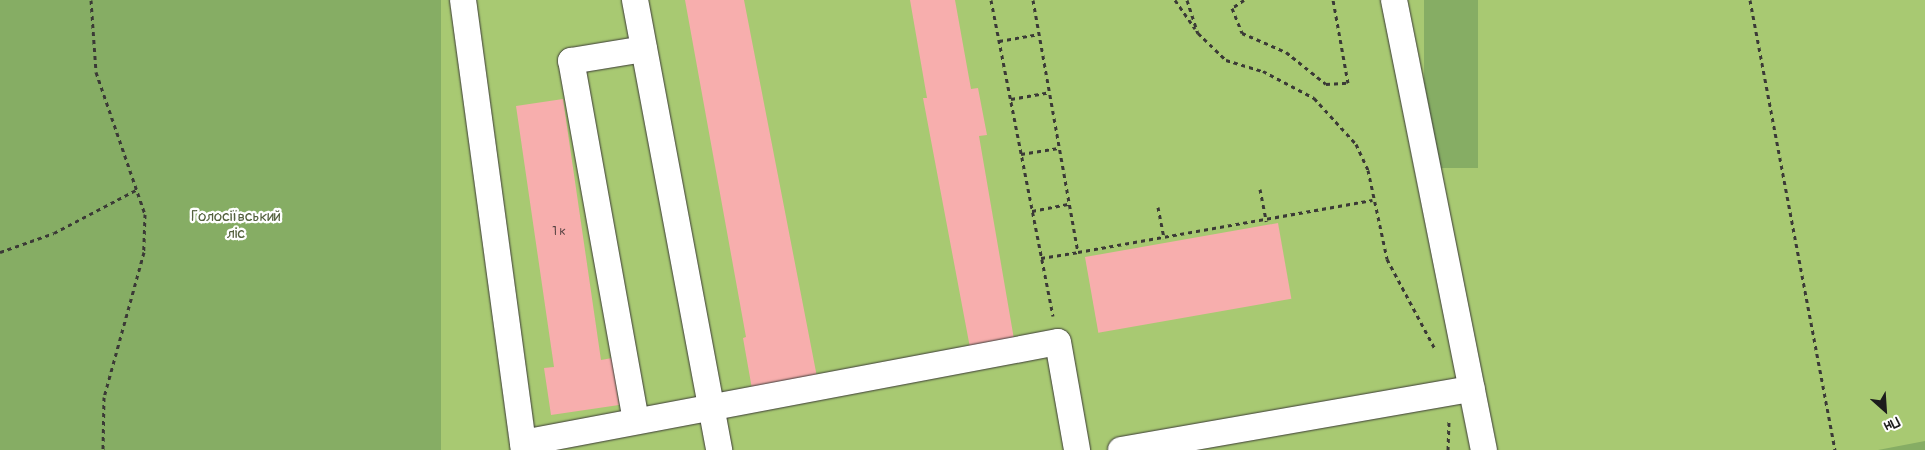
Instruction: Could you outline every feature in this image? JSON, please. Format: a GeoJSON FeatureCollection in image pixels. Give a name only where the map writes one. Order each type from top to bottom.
{"type":"FeatureCollection","features":[{"type":"Feature","properties":{"kind":"street"},"geometry":{"type":"LineString","coordinates":[[463,0],[523,447],[711,406],[1058,342],[1077,450]]}},
{"type":"Feature","properties":{"kind":"street"},"geometry":{"type":"LineString","coordinates":[[635,0],[718,450]]}},
{"type":"Feature","properties":{"kind":"street"},"geometry":{"type":"LineString","coordinates":[[1394,0],[1484,450]]}},
{"type":"Feature","properties":{"kind":"street"},"geometry":{"type":"LineString","coordinates":[[636,421],[571,61],[644,49]]}},
{"type":"Feature","properties":{"kind":"street"},"geometry":{"type":"LineString","coordinates":[[1120,450],[1472,389]]}},
{"type":"Feature","properties":{"kind":"path"},"geometry":{"type":"LineString","coordinates":[[90,0],[96,72],[145,214],[144,252],[104,397],[103,450]]}},
{"type":"Feature","properties":{"kind":"path"},"geometry":{"type":"LineString","coordinates":[[991,0],[1058,342]]}},
{"type":"Feature","properties":{"kind":"path"},"geometry":{"type":"LineString","coordinates":[[1033,0],[1078,252]]}},
{"type":"Feature","properties":{"kind":"path"},"geometry":{"type":"LineString","coordinates":[[1175,0],[1198,33],[1226,60],[1263,71],[1314,98],[1356,144],[1368,170],[1372,200],[1387,259],[1424,334],[1442,356]]}},
{"type":"Feature","properties":{"kind":"path"},"geometry":{"type":"LineString","coordinates":[[1187,0],[1198,33]]}},
{"type":"Feature","properties":{"kind":"path"},"geometry":{"type":"LineString","coordinates":[[1244,0],[1232,8],[1242,33],[1286,52],[1326,84],[1348,83],[1333,0]]}},
{"type":"Feature","properties":{"kind":"path"},"geometry":{"type":"LineString","coordinates":[[1750,0],[1835,450]]}},
{"type":"Feature","properties":{"kind":"path"},"geometry":{"type":"LineString","coordinates":[[999,41],[1039,34]]}},
{"type":"Feature","properties":{"kind":"path"},"geometry":{"type":"LineString","coordinates":[[1011,99],[1049,92]]}},
{"type":"Feature","properties":{"kind":"path"},"geometry":{"type":"LineString","coordinates":[[1021,154],[1059,148]]}},
{"type":"Feature","properties":{"kind":"path"},"geometry":{"type":"LineString","coordinates":[[1260,189],[1266,221]]}},
{"type":"Feature","properties":{"kind":"path"},"geometry":{"type":"LineString","coordinates":[[0,252],[54,233],[136,190]]}},
{"type":"Feature","properties":{"kind":"path"},"geometry":{"type":"LineString","coordinates":[[1041,258],[1266,221],[1372,200]]}},
{"type":"Feature","properties":{"kind":"path"},"geometry":{"type":"LineString","coordinates":[[1032,210],[1069,204]]}},
{"type":"Feature","properties":{"kind":"path"},"geometry":{"type":"LineString","coordinates":[[1158,207],[1164,238]]}},
{"type":"Feature","properties":{"kind":"green space"},"geometry":{"type":"Polygon","coordinates":[[[0,0],[1925,0],[1925,450],[0,450],[0,0]]]}},
{"type":"Feature","properties":{"kind":"green space","name":"Голосіївський ліс"},"geometry":{"type":"Polygon","coordinates":[[[0,0],[441,0],[441,450],[0,450],[0,0]]]}},
{"type":"Feature","properties":{"kind":"green space"},"geometry":{"type":"Polygon","coordinates":[[[1424,0],[1478,0],[1478,168],[1424,168],[1424,0]]]}},
{"type":"Feature","properties":{"kind":"green space"},"geometry":{"type":"Polygon","coordinates":[[[1925,441],[1925,450],[1878,450],[1925,441]]]}},
{"type":"Feature","properties":{"kind":"building"},"geometry":{"type":"Polygon","coordinates":[[[685,0],[744,0],[817,377],[752,389],[743,338],[746,337],[685,0]]]}},
{"type":"Feature","properties":{"kind":"building"},"geometry":{"type":"Polygon","coordinates":[[[910,0],[955,0],[971,89],[978,88],[987,135],[979,136],[1015,345],[971,353],[923,98],[927,98],[910,0]]]}},
{"type":"Feature","properties":{"kind":"building"},"geometry":{"type":"Polygon","coordinates":[[[563,99],[601,360],[612,358],[619,405],[551,415],[544,368],[554,367],[516,106],[563,99]]]}},
{"type":"Feature","properties":{"kind":"building"},"geometry":{"type":"Polygon","coordinates":[[[1278,223],[1291,299],[1098,333],[1085,257],[1278,223]]]}}]}
